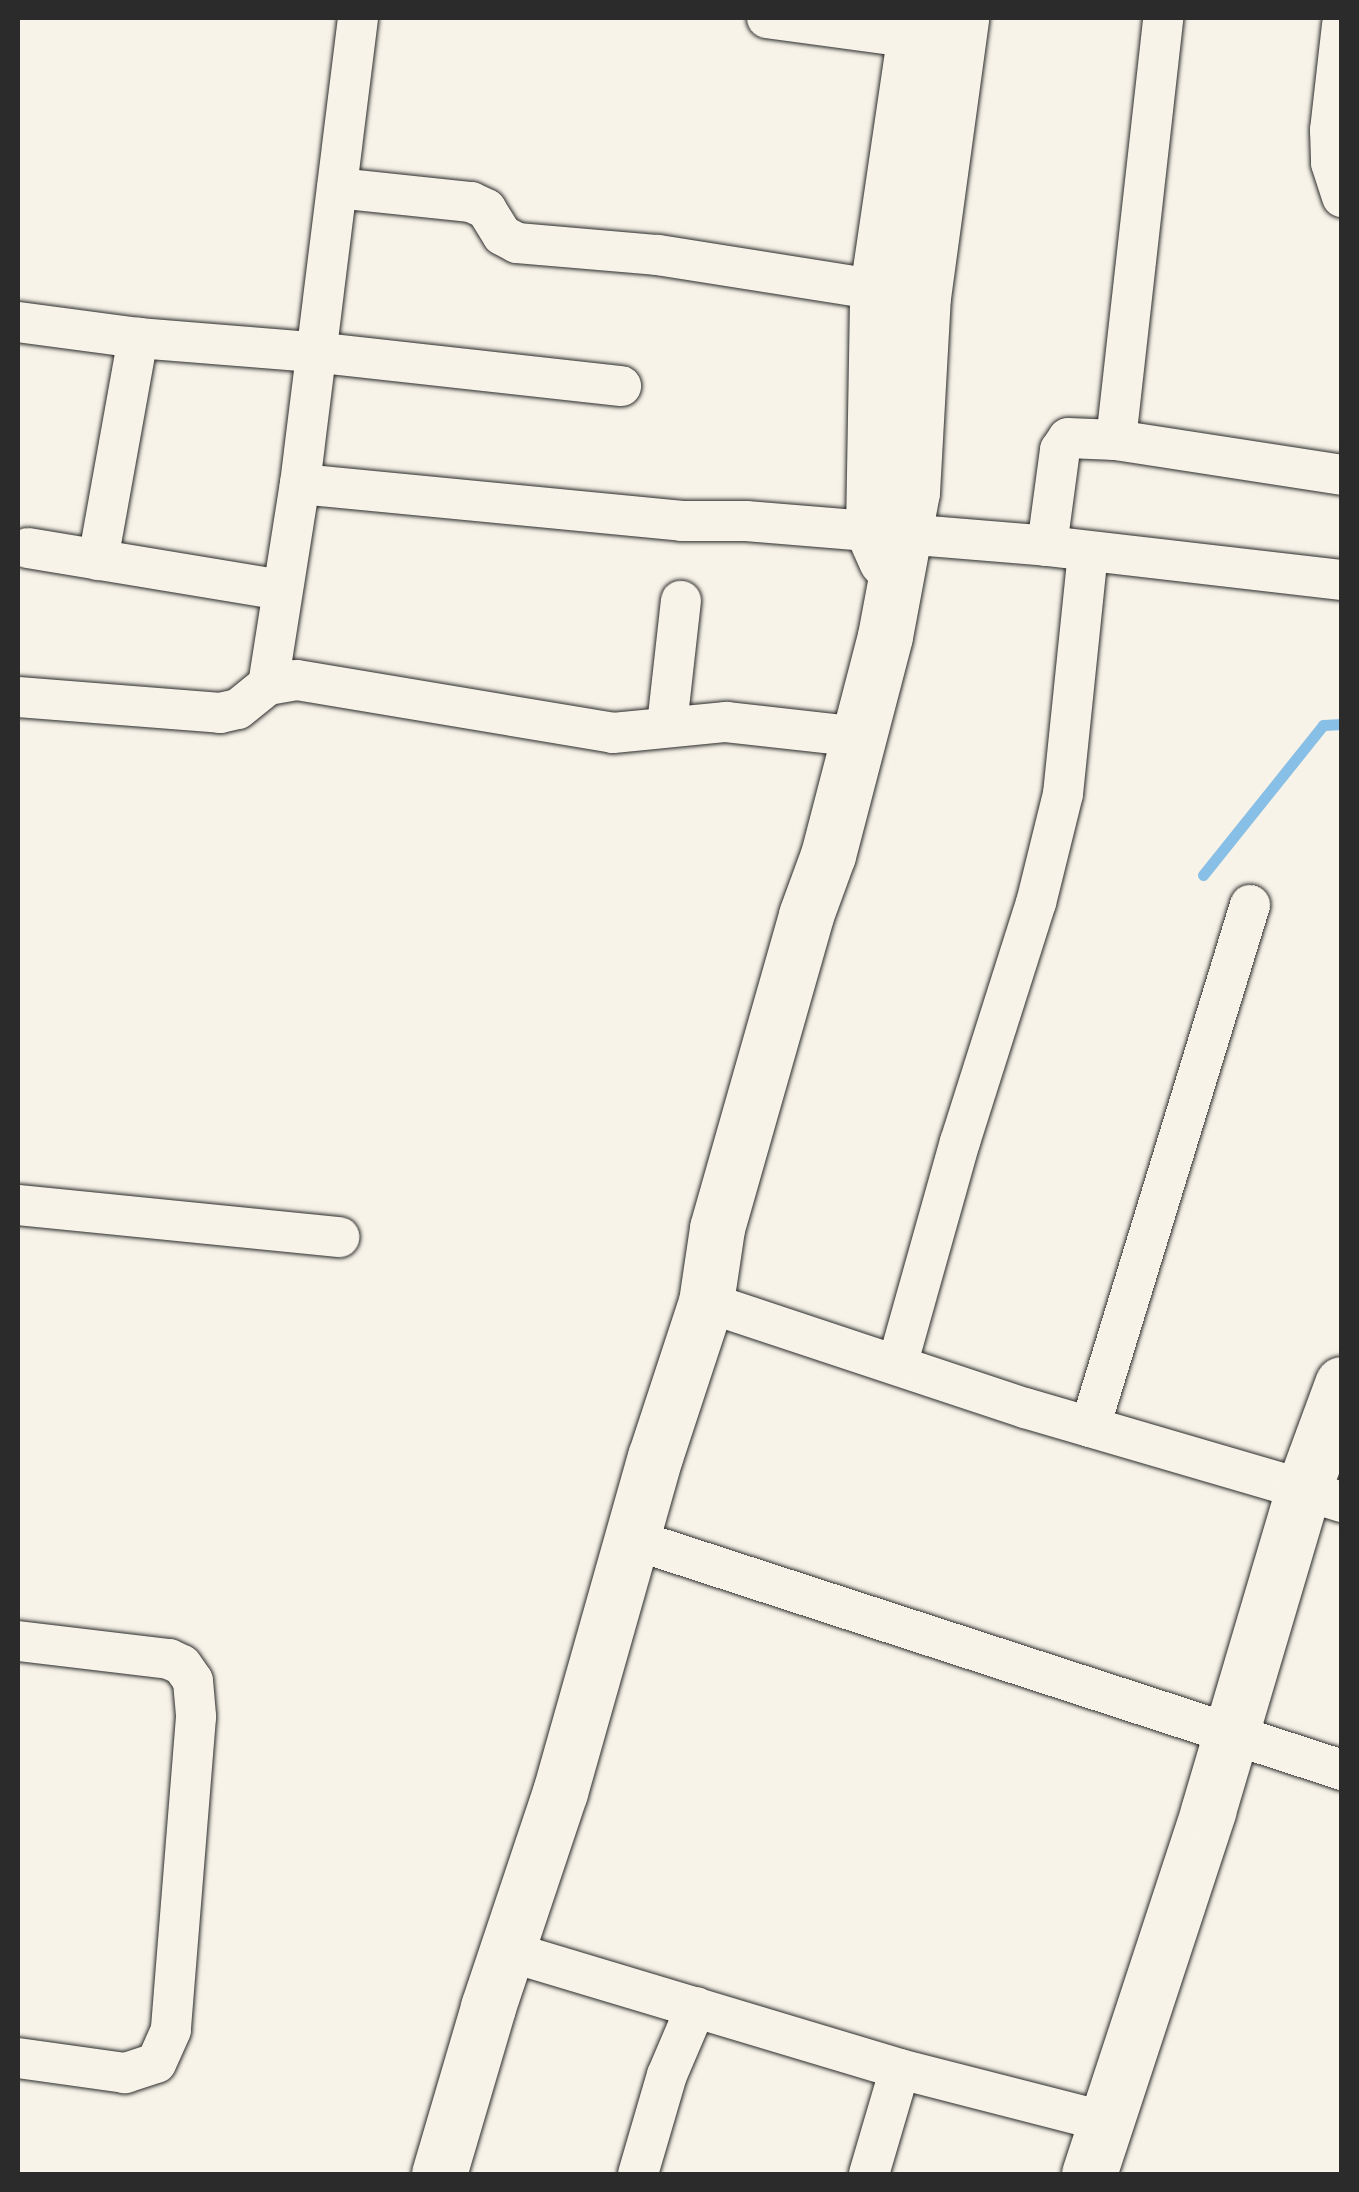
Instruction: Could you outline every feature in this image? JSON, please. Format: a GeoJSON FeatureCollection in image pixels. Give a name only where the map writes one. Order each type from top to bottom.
{"type":"FeatureCollection","features":[{"type":"Feature","properties":{"kind":"street"},"geometry":{"type":"LineString","coordinates":[[268,684],[300,484],[313,352],[358,18]]}},
{"type":"Feature","properties":{"kind":"street"},"geometry":{"type":"LineString","coordinates":[[439,2174],[560,1792],[632,1539],[706,1302],[717,1228],[806,915],[828,855],[885,636],[890,547],[912,492],[900,293],[938,29],[767,18]]}},
{"type":"Feature","properties":{"kind":"street"},"geometry":{"type":"LineString","coordinates":[[1116,440],[1163,18]]}},
{"type":"Feature","properties":{"kind":"street"},"geometry":{"type":"LineString","coordinates":[[1342,26],[1330,130],[1331,162],[1342,196]]}},
{"type":"Feature","properties":{"kind":"street"},"geometry":{"type":"LineString","coordinates":[[336,188],[471,202],[486,209],[502,236],[518,243],[658,255],[900,293]]}},
{"type":"Feature","properties":{"kind":"street"},"geometry":{"type":"LineString","coordinates":[[18,322],[138,338],[313,352],[621,386]]}},
{"type":"Feature","properties":{"kind":"street"},"geometry":{"type":"LineString","coordinates":[[98,560],[138,338]]}},
{"type":"Feature","properties":{"kind":"street"},"geometry":{"type":"LineString","coordinates":[[1047,546],[1060,450],[1068,438],[1116,440],[1342,475]]}},
{"type":"Feature","properties":{"kind":"street"},"geometry":{"type":"LineString","coordinates":[[300,484],[682,521],[890,547],[1047,546],[1342,580]]}},
{"type":"Feature","properties":{"kind":"street"},"geometry":{"type":"LineString","coordinates":[[28,548],[282,590]]}},
{"type":"Feature","properties":{"kind":"street"},"geometry":{"type":"LineString","coordinates":[[898,1362],[960,1142],[1036,903],[1063,794],[1088,551]]}},
{"type":"Feature","properties":{"kind":"street"},"geometry":{"type":"LineString","coordinates":[[667,725],[681,601]]}},
{"type":"Feature","properties":{"kind":"street"},"geometry":{"type":"LineString","coordinates":[[18,697],[220,713],[238,709],[268,684],[297,680],[613,733],[726,722],[854,756]]}},
{"type":"Feature","properties":{"kind":"street"},"geometry":{"type":"LineString","coordinates":[[1090,1426],[1250,905]]}},
{"type":"Feature","properties":{"kind":"street"},"geometry":{"type":"LineString","coordinates":[[18,1205],[339,1237]]}},
{"type":"Feature","properties":{"kind":"street"},"geometry":{"type":"LineString","coordinates":[[706,1302],[1090,1426],[1317,1494]]}},
{"type":"Feature","properties":{"kind":"street"},"geometry":{"type":"LineString","coordinates":[[1088,2174],[1230,1736],[1317,1494],[1342,1384]]}},
{"type":"Feature","properties":{"kind":"street"},"geometry":{"type":"LineString","coordinates":[[632,1539],[1342,1770]]}},
{"type":"Feature","properties":{"kind":"street"},"geometry":{"type":"LineString","coordinates":[[18,1641],[169,1659],[182,1665],[193,1681],[196,1716],[172,2030],[156,2063],[125,2073],[18,2058]]}},
{"type":"Feature","properties":{"kind":"street"},"geometry":{"type":"LineString","coordinates":[[507,1951],[900,2069],[1106,2122]]}},
{"type":"Feature","properties":{"kind":"street"},"geometry":{"type":"LineString","coordinates":[[638,2174],[667,2074],[696,2008]]}},
{"type":"Feature","properties":{"kind":"street"},"geometry":{"type":"LineString","coordinates":[[869,2174],[900,2069]]}},
{"type":"Feature","properties":{"kind":"waterway"},"geometry":{"type":"LineString","coordinates":[[1203,875],[1323,725],[1342,724]]}}]}
